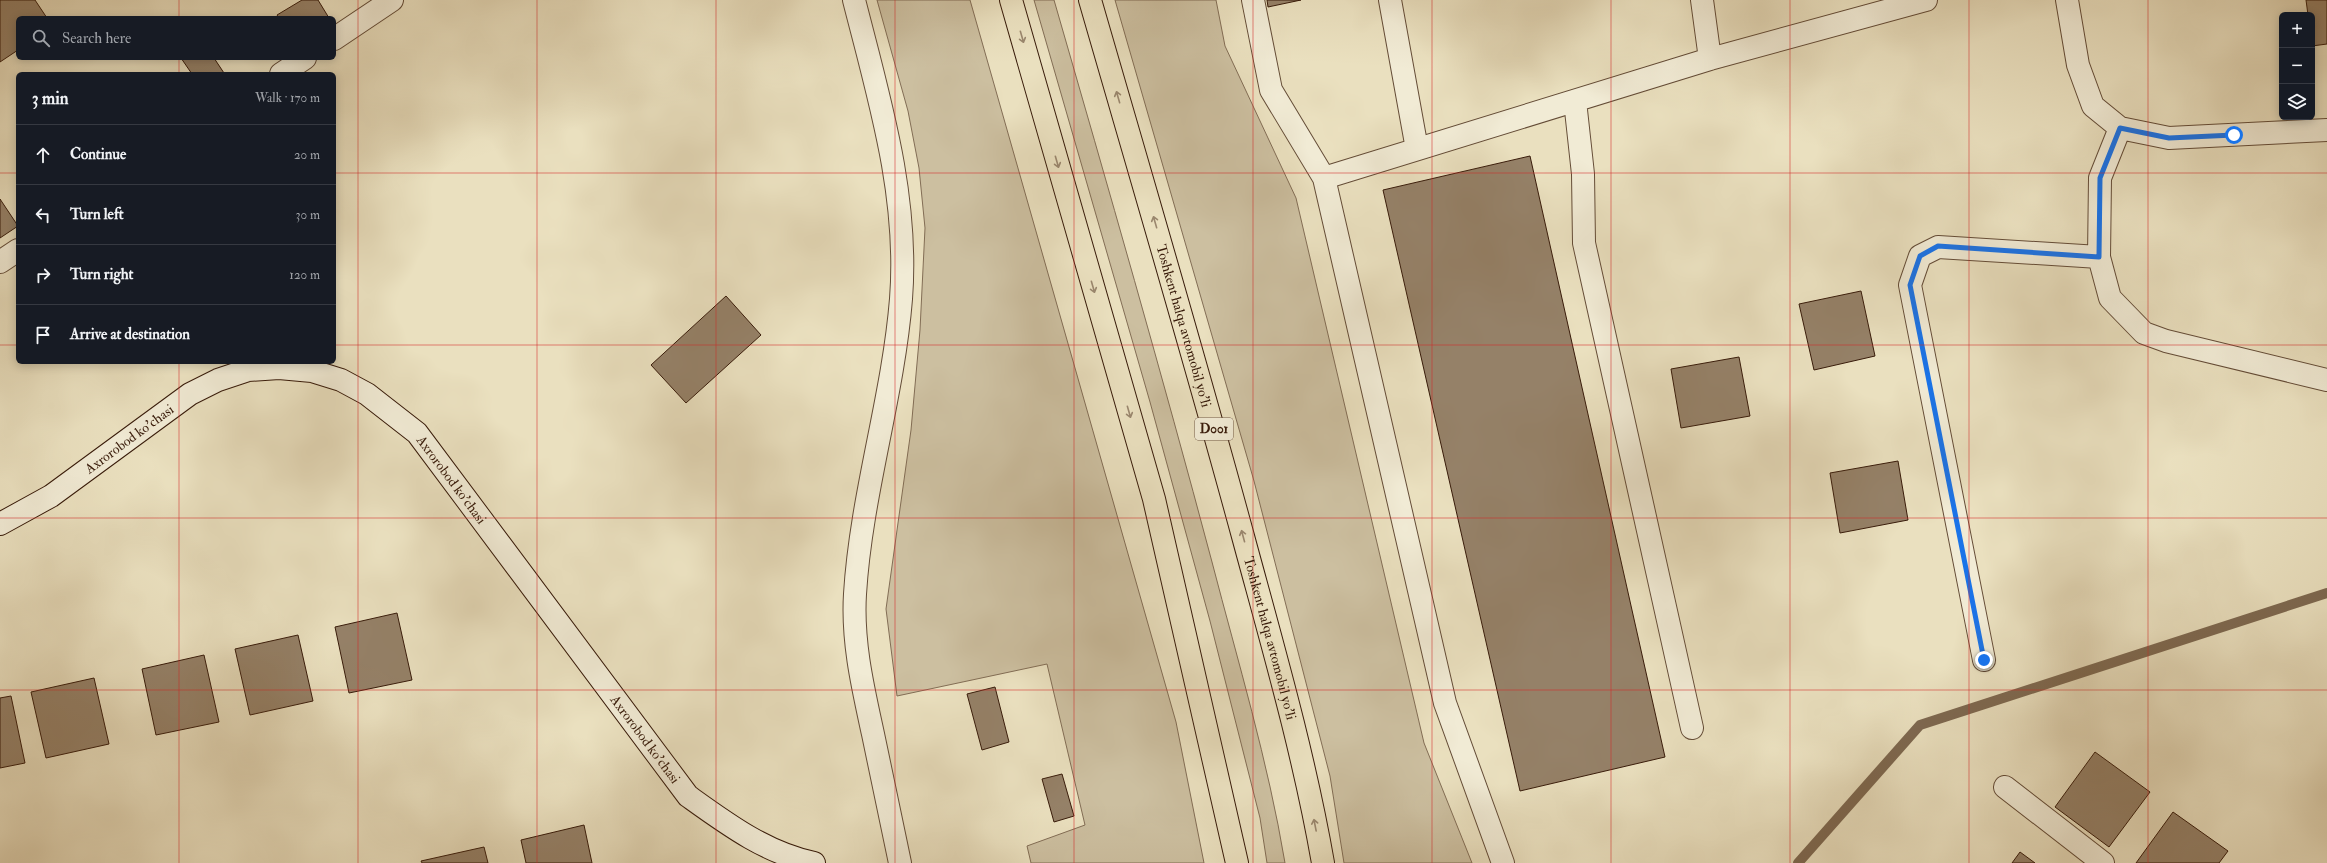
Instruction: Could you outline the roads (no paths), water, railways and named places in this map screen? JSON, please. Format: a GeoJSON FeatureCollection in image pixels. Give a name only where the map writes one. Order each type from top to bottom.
{"type":"FeatureCollection","features":[{"type":"Feature","properties":{"kind":"highway"},"geometry":{"type":"LineString","coordinates":[[1011,0],[1154,499],[1237,863]]}},
{"type":"Feature","properties":{"kind":"highway","name":"Toshkent halqa avtomobil yo'li"},"geometry":{"type":"LineString","coordinates":[[1090,0],[1192,350],[1274,653],[1310,799],[1323,863]]}},
{"type":"Feature","properties":{"kind":"street"},"geometry":{"type":"LineString","coordinates":[[336,38],[392,0]]}},
{"type":"Feature","properties":{"kind":"street"},"geometry":{"type":"LineString","coordinates":[[854,0],[887,131],[897,182],[900,222],[901,296],[894,362],[865,513],[855,595],[858,662],[900,863]]}},
{"type":"Feature","properties":{"kind":"street"},"geometry":{"type":"LineString","coordinates":[[1253,0],[1271,90],[1324,178],[1445,703],[1503,863]]}},
{"type":"Feature","properties":{"kind":"street"},"geometry":{"type":"LineString","coordinates":[[1390,0],[1417,149]]}},
{"type":"Feature","properties":{"kind":"street"},"geometry":{"type":"LineString","coordinates":[[1702,0],[1710,59]]}},
{"type":"Feature","properties":{"kind":"street"},"geometry":{"type":"LineString","coordinates":[[1324,178],[1710,59],[1926,0]]}},
{"type":"Feature","properties":{"kind":"street"},"geometry":{"type":"LineString","coordinates":[[2067,0],[2078,65],[2093,106],[2120,128],[2169,138],[2327,130]]}},
{"type":"Feature","properties":{"kind":"street"},"geometry":{"type":"LineString","coordinates":[[284,72],[302,60]]}},
{"type":"Feature","properties":{"kind":"street"},"geometry":{"type":"LineString","coordinates":[[1575,101],[1583,174],[1584,243],[1692,728]]}},
{"type":"Feature","properties":{"kind":"street"},"geometry":{"type":"LineString","coordinates":[[2120,128],[2100,178],[2099,257],[2110,298],[2144,333],[2166,342],[2327,380]]}},
{"type":"Feature","properties":{"kind":"street"},"geometry":{"type":"LineString","coordinates":[[1984,660],[1910,285],[1920,256],[1938,246],[2099,257]]}},
{"type":"Feature","properties":{"kind":"street"},"geometry":{"type":"LineString","coordinates":[[0,262],[16,251]]}},
{"type":"Feature","properties":{"kind":"street","name":"Axrorobod ko'chasi"},"geometry":{"type":"LineString","coordinates":[[0,524],[51,496],[190,394],[218,380],[248,370],[280,368],[312,371],[341,380],[367,394],[417,433],[688,796],[770,850],[795,859],[814,863]]}},
{"type":"Feature","properties":{"kind":"street"},"geometry":{"type":"LineString","coordinates":[[2005,786],[2103,863]]}},
{"type":"Feature","properties":{"kind":"waterway"},"geometry":{"type":"LineString","coordinates":[[1798,863],[1920,725],[2327,593]]}}]}
